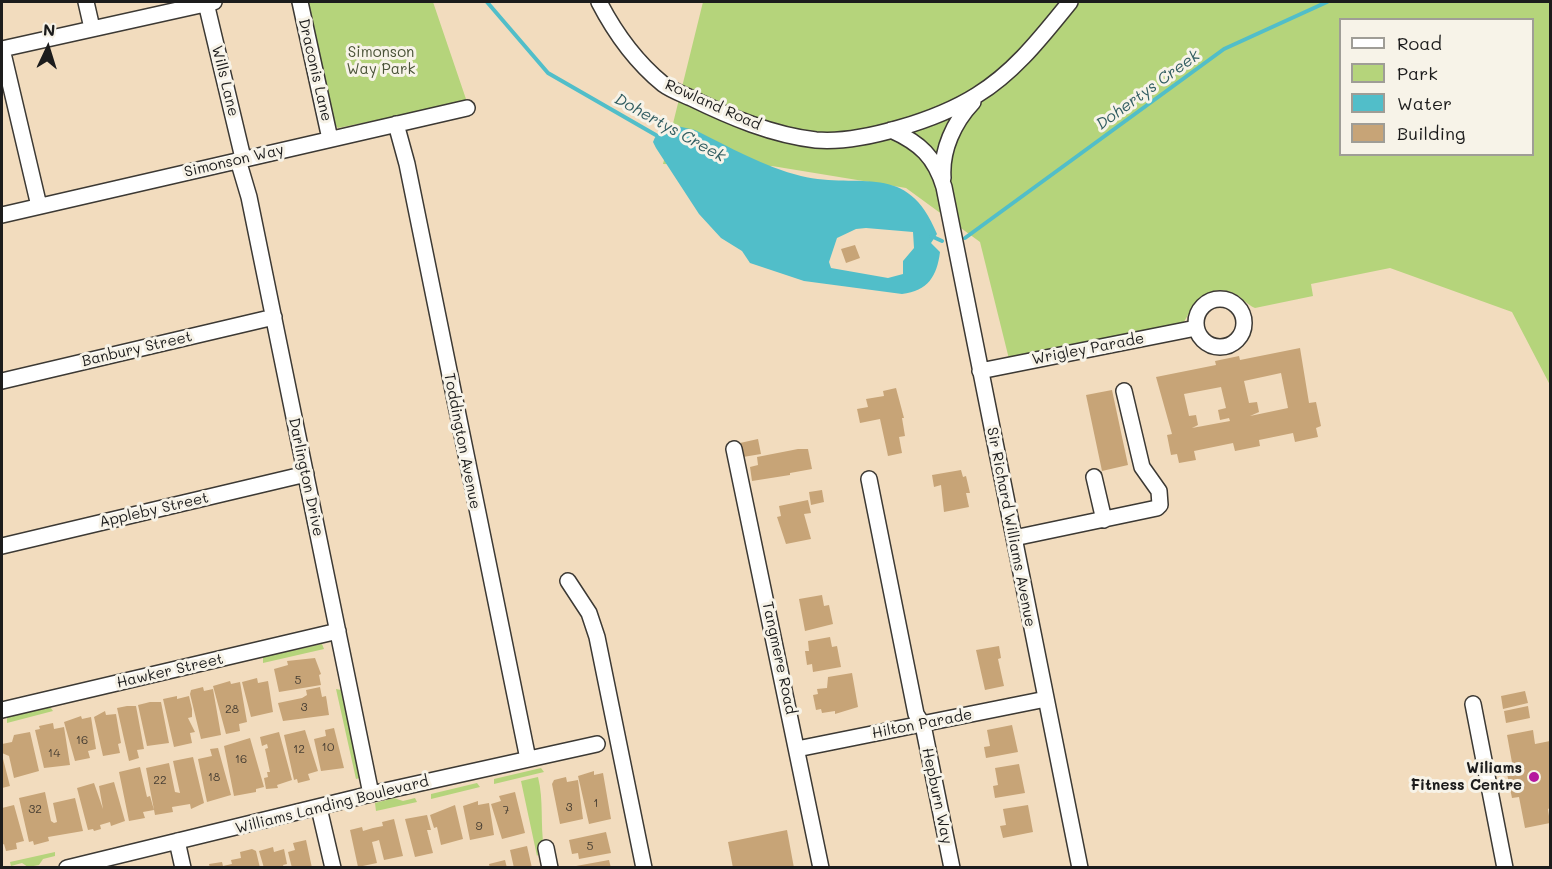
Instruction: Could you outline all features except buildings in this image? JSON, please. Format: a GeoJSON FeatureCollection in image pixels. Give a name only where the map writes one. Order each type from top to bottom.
{"type":"FeatureCollection","features":[{"type":"Feature","properties":{"kind":"street"},"geometry":{"type":"LineString","coordinates":[[86,2],[92,28]]}},
{"type":"Feature","properties":{"kind":"street"},"geometry":{"type":"LineString","coordinates":[[39,206],[2,49],[210,2]]}},
{"type":"Feature","properties":{"kind":"street","name":"Wills Lane"},"geometry":{"type":"LineString","coordinates":[[210,2],[241,159]]}},
{"type":"Feature","properties":{"kind":"street","name":"Draconis Lane"},"geometry":{"type":"LineString","coordinates":[[300,2],[330,138]]}},
{"type":"Feature","properties":{"kind":"street","name":"Rowland Road"},"geometry":{"type":"LineString","coordinates":[[599,2],[615,33],[646,69],[665,86],[735,118],[769,130],[818,140],[891,130],[949,111],[979,94],[1018,62],[1070,2]]}},
{"type":"Feature","properties":{"kind":"street"},"geometry":{"type":"LineString","coordinates":[[944,187],[945,155],[951,134],[979,94]]}},
{"type":"Feature","properties":{"kind":"street","name":"Simonson Way"},"geometry":{"type":"LineString","coordinates":[[2,215],[467,108]]}},
{"type":"Feature","properties":{"kind":"street","name":"Toddington Avenue"},"geometry":{"type":"LineString","coordinates":[[396,124],[407,164],[528,759]]}},
{"type":"Feature","properties":{"kind":"street"},"geometry":{"type":"LineString","coordinates":[[891,130],[913,139],[925,150],[939,171],[944,187]]}},
{"type":"Feature","properties":{"kind":"street","name":"Darlington Drive"},"geometry":{"type":"LineString","coordinates":[[241,159],[371,794]]}},
{"type":"Feature","properties":{"kind":"street","name":"Sir Richard Williams Avenue"},"geometry":{"type":"LineString","coordinates":[[944,187],[1080,867]]}},
{"type":"Feature","properties":{"kind":"street","name":"Banbury Street"},"geometry":{"type":"LineString","coordinates":[[2,381],[274,317]]}},
{"type":"Feature","properties":{"kind":"street","name":"Wrigley Parade"},"geometry":{"type":"LineString","coordinates":[[980,371],[1196,327]]}},
{"type":"Feature","properties":{"kind":"street"},"geometry":{"type":"LineString","coordinates":[[1014,538],[1160,506],[1159,491],[1142,467],[1124,391]]}},
{"type":"Feature","properties":{"kind":"street","name":"Tangmere Road"},"geometry":{"type":"LineString","coordinates":[[734,450],[821,867]]}},
{"type":"Feature","properties":{"kind":"street","name":"Appleby Street"},"geometry":{"type":"LineString","coordinates":[[2,546],[306,474]]}},
{"type":"Feature","properties":{"kind":"street"},"geometry":{"type":"LineString","coordinates":[[1094,477],[1104,520]]}},
{"type":"Feature","properties":{"kind":"street","name":"Hepburn Way"},"geometry":{"type":"LineString","coordinates":[[869,478],[916,714],[923,724],[952,867]]}},
{"type":"Feature","properties":{"kind":"street"},"geometry":{"type":"LineString","coordinates":[[568,581],[590,613],[597,637],[644,867]]}},
{"type":"Feature","properties":{"kind":"street","name":"Hawker Street"},"geometry":{"type":"LineString","coordinates":[[2,710],[338,632]]}},
{"type":"Feature","properties":{"kind":"street","name":"Hilton Parade"},"geometry":{"type":"LineString","coordinates":[[797,749],[1046,699]]}},
{"type":"Feature","properties":{"kind":"street"},"geometry":{"type":"LineString","coordinates":[[1473,704],[1505,867]]}},
{"type":"Feature","properties":{"kind":"street","name":"Williams Landing Boulevard"},"geometry":{"type":"LineString","coordinates":[[67,867],[371,794],[597,744]]}},
{"type":"Feature","properties":{"kind":"street"},"geometry":{"type":"LineString","coordinates":[[319,808],[333,867]]}},
{"type":"Feature","properties":{"kind":"street"},"geometry":{"type":"LineString","coordinates":[[177,841],[183,867]]}},
{"type":"Feature","properties":{"kind":"street"},"geometry":{"type":"LineString","coordinates":[[546,848],[550,867]]}},
{"type":"Feature","properties":{"kind":"green space","name":"Simonson Way Park"},"geometry":{"type":"Polygon","coordinates":[[[305,2],[433,2],[467,102],[338,128],[335,125],[305,2]]]}},
{"type":"Feature","properties":{"kind":"green space"},"geometry":{"type":"Polygon","coordinates":[[[703,2],[1550,2],[1550,385],[1512,312],[1390,268],[1311,284],[1313,296],[1255,308],[1235,294],[1226,290],[1217,290],[1210,292],[1197,302],[1183,324],[1009,359],[980,242],[906,188],[772,166],[663,164],[703,2]]]}},
{"type":"Feature","properties":{"kind":"green space"},"geometry":{"type":"Polygon","coordinates":[[[322,644],[324,649],[263,663],[263,657],[322,644]]]}},
{"type":"Feature","properties":{"kind":"green space"},"geometry":{"type":"Polygon","coordinates":[[[336,689],[341,690],[360,778],[356,779],[336,689]]]}},
{"type":"Feature","properties":{"kind":"green space"},"geometry":{"type":"Polygon","coordinates":[[[50,707],[53,711],[7,723],[7,717],[50,707]]]}},
{"type":"Feature","properties":{"kind":"green space"},"geometry":{"type":"Polygon","coordinates":[[[541,768],[544,772],[494,784],[494,779],[541,768]]]}},
{"type":"Feature","properties":{"kind":"green space"},"geometry":{"type":"Polygon","coordinates":[[[538,777],[544,848],[537,856],[521,781],[538,777]]]}},
{"type":"Feature","properties":{"kind":"green space"},"geometry":{"type":"Polygon","coordinates":[[[477,783],[480,787],[431,799],[431,794],[477,783]]]}},
{"type":"Feature","properties":{"kind":"green space"},"geometry":{"type":"Polygon","coordinates":[[[394,798],[403,801],[415,798],[417,802],[376,811],[375,803],[394,798]]]}},
{"type":"Feature","properties":{"kind":"green space"},"geometry":{"type":"Polygon","coordinates":[[[55,852],[55,856],[43,859],[39,865],[28,867],[22,863],[11,866],[10,862],[55,852]]]}},
{"type":"Feature","properties":{"kind":"water"},"geometry":{"type":"Polygon","coordinates":[[[677,126],[695,130],[761,162],[801,176],[880,182],[897,187],[912,196],[925,211],[937,234],[931,243],[940,252],[934,275],[925,286],[902,294],[804,281],[750,263],[742,251],[721,238],[699,214],[656,148],[653,142],[657,135],[663,130],[677,126]],[[856,229],[837,238],[829,262],[831,268],[888,278],[903,274],[903,261],[914,248],[913,232],[856,229]]]}},
{"type":"Feature","properties":{"kind":"waterway","name":"Dohertys Creek"},"geometry":{"type":"LineString","coordinates":[[487,2],[548,73],[661,138]]}},
{"type":"Feature","properties":{"kind":"waterway","name":"Dohertys Creek"},"geometry":{"type":"LineString","coordinates":[[965,238],[1224,49],[1327,2]]}},
{"type":"Feature","properties":{"kind":"waterway","name":"Dohertys Creek"},"geometry":{"type":"LineString","coordinates":[[931,236],[942,241]]}},
{"type":"Feature","properties":{"kind":"place","name":"Wiliams Fitness Centre"},"geometry":{"type":"Point","coordinates":[1534,777]}}]}
